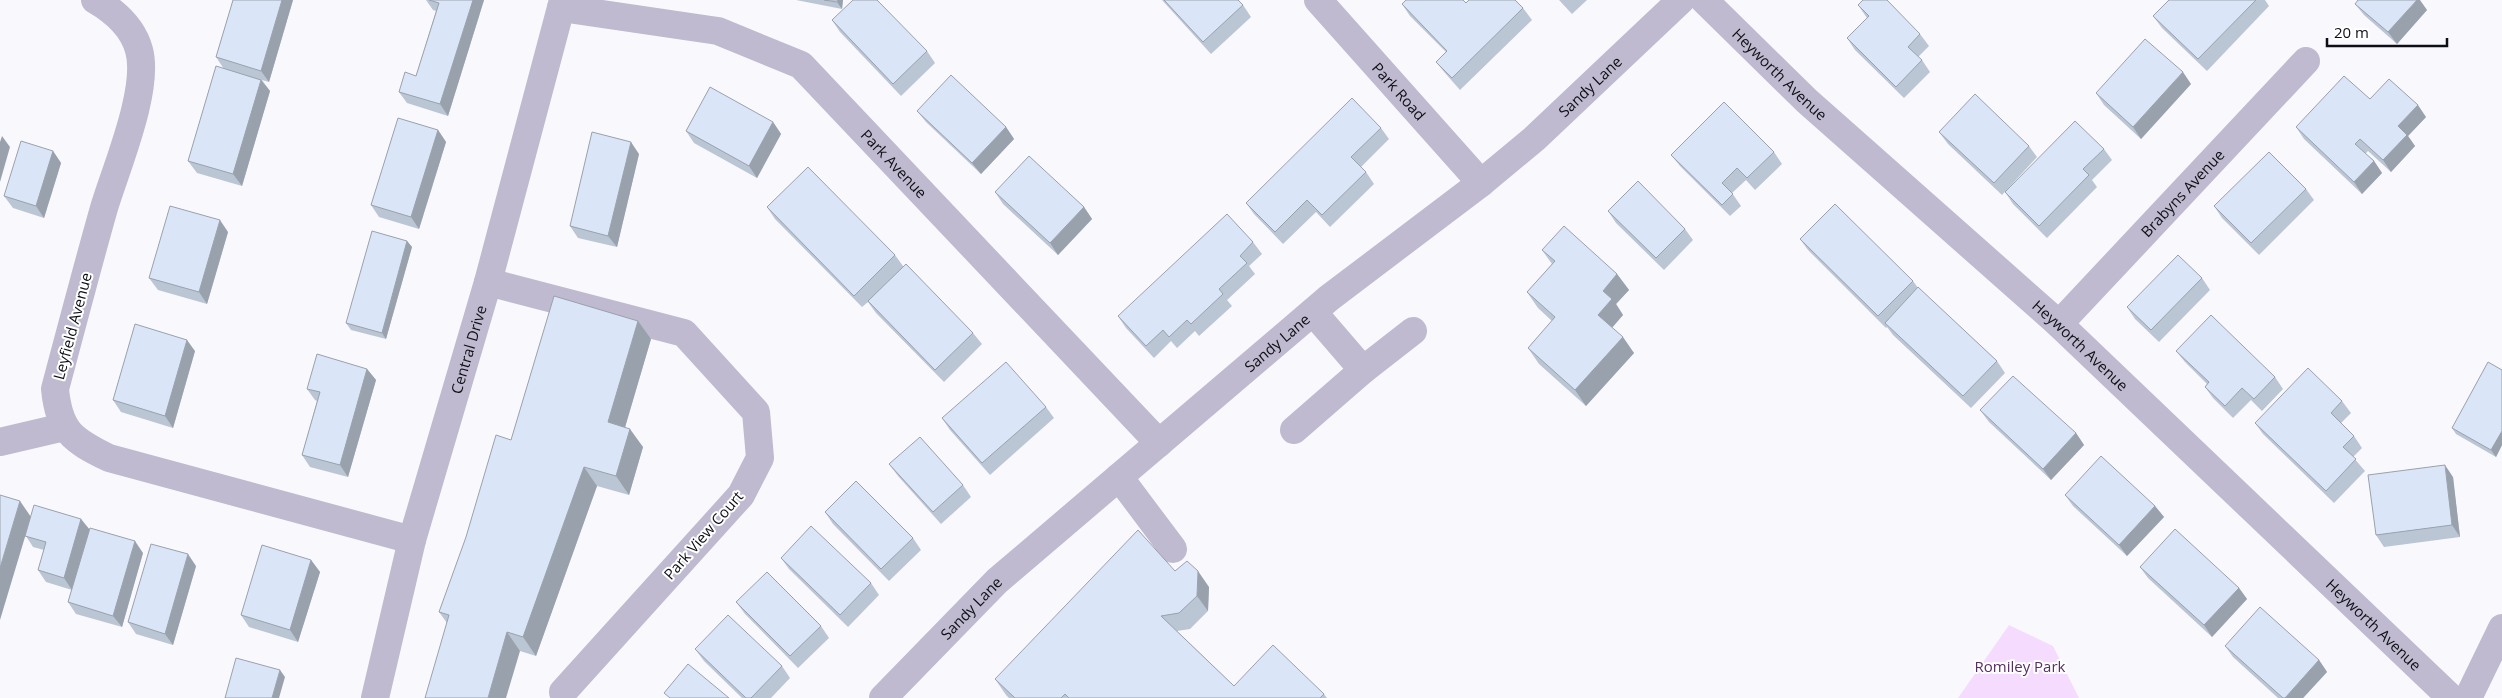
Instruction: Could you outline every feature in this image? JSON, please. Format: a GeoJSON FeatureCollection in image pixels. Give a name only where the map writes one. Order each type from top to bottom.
{"type":"FeatureCollection","features":[{"type":"Feature","properties":{"kind":"street","name":"Leyfield Avenue"},"geometry":{"type":"LineString","coordinates":[[95,0],[106,6],[127,26],[139,49],[140,91],[104,208],[55,389],[57,412],[64,427],[84,446],[109,458],[412,540]]}},
{"type":"Feature","properties":{"kind":"street","name":"Park Road"},"geometry":{"type":"LineString","coordinates":[[1318,0],[1481,183]]}},
{"type":"Feature","properties":{"kind":"street","name":"Sandy Lane"},"geometry":{"type":"LineString","coordinates":[[883,698],[997,581],[1313,312],[1481,183],[1534,139],[1681,0]]}},
{"type":"Feature","properties":{"kind":"street","name":"Heyworth Avenue"},"geometry":{"type":"LineString","coordinates":[[1704,0],[1807,101],[2059,324],[2451,698]]}},
{"type":"Feature","properties":{"kind":"street","name":"Central Drive"},"geometry":{"type":"LineString","coordinates":[[374,698],[412,540],[488,282],[562,4]]}},
{"type":"Feature","properties":{"kind":"street","name":"Park Avenue"},"geometry":{"type":"LineString","coordinates":[[562,4],[718,31],[801,65],[1159,443]]}},
{"type":"Feature","properties":{"kind":"street","name":"Brabyns Avenue"},"geometry":{"type":"LineString","coordinates":[[2059,324],[2306,61]]}},
{"type":"Feature","properties":{"kind":"street","name":"Park View Court"},"geometry":{"type":"LineString","coordinates":[[488,282],[684,333],[756,412],[760,458],[741,495],[563,692]]}},
{"type":"Feature","properties":{"kind":"street"},"geometry":{"type":"LineString","coordinates":[[1313,312],[1363,370]]}},
{"type":"Feature","properties":{"kind":"street"},"geometry":{"type":"LineString","coordinates":[[1294,430],[1363,370],[1414,331]]}},
{"type":"Feature","properties":{"kind":"street"},"geometry":{"type":"LineString","coordinates":[[0,442],[64,427]]}},
{"type":"Feature","properties":{"kind":"street"},"geometry":{"type":"LineString","coordinates":[[1119,477],[1173,549]]}},
{"type":"Feature","properties":{"kind":"street"},"geometry":{"type":"LineString","coordinates":[[2468,698],[2502,628]]}},
{"type":"Feature","properties":{"kind":"green space","name":"Romiley Park"},"geometry":{"type":"Polygon","coordinates":[[[2009,625],[2053,646],[2079,698],[1958,698],[2009,625]]]}},
{"type":"Feature","properties":{"kind":"building"},"geometry":{"type":"Polygon","coordinates":[[[233,0],[282,0],[261,71],[216,57],[233,0]]]}},
{"type":"Feature","properties":{"kind":"building"},"geometry":{"type":"Polygon","coordinates":[[[429,0],[473,0],[440,104],[399,92],[405,72],[416,76],[439,3],[429,0]]]}},
{"type":"Feature","properties":{"kind":"building"},"geometry":{"type":"Polygon","coordinates":[[[853,0],[877,0],[927,51],[893,84],[832,20],[853,0]]]}},
{"type":"Feature","properties":{"kind":"building"},"geometry":{"type":"Polygon","coordinates":[[[1164,0],[1238,0],[1243,5],[1203,42],[1164,0]]]}},
{"type":"Feature","properties":{"kind":"building"},"geometry":{"type":"Polygon","coordinates":[[[1406,0],[1463,0],[1466,3],[1469,0],[1515,0],[1523,8],[1452,78],[1436,62],[1447,51],[1402,4],[1406,0]]]}},
{"type":"Feature","properties":{"kind":"building"},"geometry":{"type":"Polygon","coordinates":[[[1863,0],[1887,0],[1920,34],[1908,47],[1922,60],[1896,87],[1847,38],[1869,16],[1858,5],[1863,0]]]}},
{"type":"Feature","properties":{"kind":"building"},"geometry":{"type":"Polygon","coordinates":[[[2169,0],[2256,0],[2198,59],[2153,16],[2169,0]]]}},
{"type":"Feature","properties":{"kind":"building"},"geometry":{"type":"Polygon","coordinates":[[[2358,0],[2417,0],[2388,32],[2355,4],[2358,0]]]}},
{"type":"Feature","properties":{"kind":"building"},"geometry":{"type":"Polygon","coordinates":[[[2145,39],[2183,72],[2133,127],[2096,93],[2145,39]]]}},
{"type":"Feature","properties":{"kind":"building"},"geometry":{"type":"Polygon","coordinates":[[[216,66],[261,80],[233,174],[188,161],[216,66]]]}},
{"type":"Feature","properties":{"kind":"building"},"geometry":{"type":"Polygon","coordinates":[[[951,75],[1006,127],[972,163],[917,111],[951,75]]]}},
{"type":"Feature","properties":{"kind":"building"},"geometry":{"type":"Polygon","coordinates":[[[2344,76],[2370,99],[2389,79],[2418,105],[2398,126],[2407,135],[2383,160],[2360,139],[2355,144],[2374,161],[2354,182],[2296,127],[2344,76]]]}},
{"type":"Feature","properties":{"kind":"building"},"geometry":{"type":"Polygon","coordinates":[[[710,87],[773,122],[749,166],[686,131],[710,87]]]}},
{"type":"Feature","properties":{"kind":"building"},"geometry":{"type":"Polygon","coordinates":[[[1975,94],[2029,146],[1994,183],[1939,132],[1975,94]]]}},
{"type":"Feature","properties":{"kind":"building"},"geometry":{"type":"Polygon","coordinates":[[[1352,98],[1381,128],[1351,157],[1366,172],[1322,215],[1307,200],[1275,232],[1246,203],[1352,98]]]}},
{"type":"Feature","properties":{"kind":"building"},"geometry":{"type":"Polygon","coordinates":[[[1724,102],[1774,152],[1747,178],[1737,168],[1722,183],[1733,194],[1722,205],[1671,155],[1724,102]]]}},
{"type":"Feature","properties":{"kind":"building"},"geometry":{"type":"Polygon","coordinates":[[[398,118],[438,130],[411,217],[371,205],[398,118]]]}},
{"type":"Feature","properties":{"kind":"building"},"geometry":{"type":"Polygon","coordinates":[[[2075,121],[2104,149],[2083,169],[2089,175],[2039,226],[2005,192],[2075,121]]]}},
{"type":"Feature","properties":{"kind":"building"},"geometry":{"type":"Polygon","coordinates":[[[592,132],[631,142],[608,236],[570,226],[592,132]]]}},
{"type":"Feature","properties":{"kind":"building"},"geometry":{"type":"Polygon","coordinates":[[[21,141],[53,151],[36,206],[4,196],[21,141]]]}},
{"type":"Feature","properties":{"kind":"building"},"geometry":{"type":"Polygon","coordinates":[[[2269,152],[2306,189],[2251,243],[2214,206],[2269,152]]]}},
{"type":"Feature","properties":{"kind":"building"},"geometry":{"type":"Polygon","coordinates":[[[1029,156],[1084,207],[1050,243],[995,192],[1029,156]]]}},
{"type":"Feature","properties":{"kind":"building"},"geometry":{"type":"Polygon","coordinates":[[[808,167],[895,255],[854,296],[767,207],[808,167]]]}},
{"type":"Feature","properties":{"kind":"building"},"geometry":{"type":"Polygon","coordinates":[[[1638,181],[1685,229],[1656,258],[1608,211],[1638,181]]]}},
{"type":"Feature","properties":{"kind":"building"},"geometry":{"type":"Polygon","coordinates":[[[1835,204],[1913,281],[1878,316],[1800,239],[1835,204]]]}},
{"type":"Feature","properties":{"kind":"building"},"geometry":{"type":"Polygon","coordinates":[[[170,206],[220,220],[199,292],[149,278],[170,206]]]}},
{"type":"Feature","properties":{"kind":"building"},"geometry":{"type":"Polygon","coordinates":[[[1227,214],[1253,242],[1240,256],[1247,263],[1219,289],[1223,294],[1191,324],[1187,320],[1169,337],[1163,330],[1146,346],[1118,316],[1227,214]]]}},
{"type":"Feature","properties":{"kind":"building"},"geometry":{"type":"Polygon","coordinates":[[[1564,226],[1617,274],[1603,291],[1612,299],[1598,315],[1623,337],[1575,390],[1528,348],[1555,317],[1527,292],[1555,261],[1542,250],[1564,226]]]}},
{"type":"Feature","properties":{"kind":"building"},"geometry":{"type":"Polygon","coordinates":[[[372,231],[407,241],[382,333],[346,323],[372,231]]]}},
{"type":"Feature","properties":{"kind":"building"},"geometry":{"type":"Polygon","coordinates":[[[2178,255],[2202,278],[2151,330],[2127,307],[2178,255]]]}},
{"type":"Feature","properties":{"kind":"building"},"geometry":{"type":"Polygon","coordinates":[[[906,264],[973,333],[935,370],[868,301],[906,264]]]}},
{"type":"Feature","properties":{"kind":"building"},"geometry":{"type":"Polygon","coordinates":[[[1918,287],[1997,361],[1963,396],[1885,323],[1918,287]]]}},
{"type":"Feature","properties":{"kind":"building"},"geometry":{"type":"Polygon","coordinates":[[[554,296],[638,321],[608,422],[630,429],[616,476],[584,467],[523,637],[507,632],[488,698],[425,698],[449,615],[439,612],[466,537],[496,435],[511,440],[554,296]]]}},
{"type":"Feature","properties":{"kind":"building"},"geometry":{"type":"Polygon","coordinates":[[[2211,315],[2275,377],[2254,399],[2242,388],[2225,406],[2205,387],[2209,382],[2176,351],[2211,315]]]}},
{"type":"Feature","properties":{"kind":"building"},"geometry":{"type":"Polygon","coordinates":[[[135,324],[187,340],[165,416],[113,400],[135,324]]]}},
{"type":"Feature","properties":{"kind":"building"},"geometry":{"type":"Polygon","coordinates":[[[317,354],[367,369],[340,465],[302,455],[320,392],[307,389],[317,354]]]}},
{"type":"Feature","properties":{"kind":"building"},"geometry":{"type":"Polygon","coordinates":[[[1006,362],[1046,407],[982,463],[942,418],[1006,362]]]}},
{"type":"Feature","properties":{"kind":"building"},"geometry":{"type":"Polygon","coordinates":[[[2488,362],[2502,370],[2502,431],[2491,450],[2452,428],[2488,362]]]}},
{"type":"Feature","properties":{"kind":"building"},"geometry":{"type":"Polygon","coordinates":[[[2308,368],[2342,401],[2331,413],[2354,436],[2343,447],[2356,459],[2326,491],[2255,423],[2308,368]]]}},
{"type":"Feature","properties":{"kind":"building"},"geometry":{"type":"Polygon","coordinates":[[[2013,376],[2076,433],[2043,469],[1980,410],[2013,376]]]}},
{"type":"Feature","properties":{"kind":"building"},"geometry":{"type":"Polygon","coordinates":[[[920,437],[963,485],[933,512],[889,464],[920,437]]]}},
{"type":"Feature","properties":{"kind":"building"},"geometry":{"type":"Polygon","coordinates":[[[2101,456],[2155,506],[2119,545],[2065,495],[2101,456]]]}},
{"type":"Feature","properties":{"kind":"building"},"geometry":{"type":"Polygon","coordinates":[[[2445,465],[2452,525],[2376,535],[2368,475],[2445,465]]]}},
{"type":"Feature","properties":{"kind":"building"},"geometry":{"type":"Polygon","coordinates":[[[856,481],[913,538],[881,569],[825,512],[856,481]]]}},
{"type":"Feature","properties":{"kind":"building"},"geometry":{"type":"Polygon","coordinates":[[[0,495],[20,501],[0,568],[0,495]]]}},
{"type":"Feature","properties":{"kind":"building"},"geometry":{"type":"Polygon","coordinates":[[[34,505],[81,519],[64,578],[38,570],[46,542],[25,536],[34,505]]]}},
{"type":"Feature","properties":{"kind":"building"},"geometry":{"type":"Polygon","coordinates":[[[811,526],[871,583],[840,615],[781,558],[811,526]]]}},
{"type":"Feature","properties":{"kind":"building"},"geometry":{"type":"Polygon","coordinates":[[[90,528],[135,541],[113,616],[68,602],[90,528]]]}},
{"type":"Feature","properties":{"kind":"building"},"geometry":{"type":"Polygon","coordinates":[[[2175,529],[2239,588],[2204,625],[2140,567],[2175,529]]]}},
{"type":"Feature","properties":{"kind":"building"},"geometry":{"type":"Polygon","coordinates":[[[1138,530],[1175,571],[1187,561],[1198,571],[1197,596],[1179,613],[1161,616],[1234,686],[1273,645],[1324,694],[1320,698],[1069,698],[1065,694],[1061,698],[1015,698],[995,679],[1138,530]]]}},
{"type":"Feature","properties":{"kind":"building"},"geometry":{"type":"Polygon","coordinates":[[[151,544],[188,554],[165,634],[128,622],[151,544]]]}},
{"type":"Feature","properties":{"kind":"building"},"geometry":{"type":"Polygon","coordinates":[[[262,545],[311,560],[290,630],[241,615],[262,545]]]}},
{"type":"Feature","properties":{"kind":"building"},"geometry":{"type":"Polygon","coordinates":[[[767,572],[821,626],[790,656],[736,602],[767,572]]]}},
{"type":"Feature","properties":{"kind":"building"},"geometry":{"type":"Polygon","coordinates":[[[2260,607],[2319,660],[2285,698],[2225,646],[2260,607]]]}},
{"type":"Feature","properties":{"kind":"building"},"geometry":{"type":"Polygon","coordinates":[[[728,615],[782,666],[751,698],[746,698],[695,649],[728,615]]]}},
{"type":"Feature","properties":{"kind":"building"},"geometry":{"type":"Polygon","coordinates":[[[236,658],[280,670],[272,698],[225,698],[236,658]]]}},
{"type":"Feature","properties":{"kind":"building"},"geometry":{"type":"Polygon","coordinates":[[[688,664],[729,698],[670,698],[664,693],[688,664]]]}}]}
